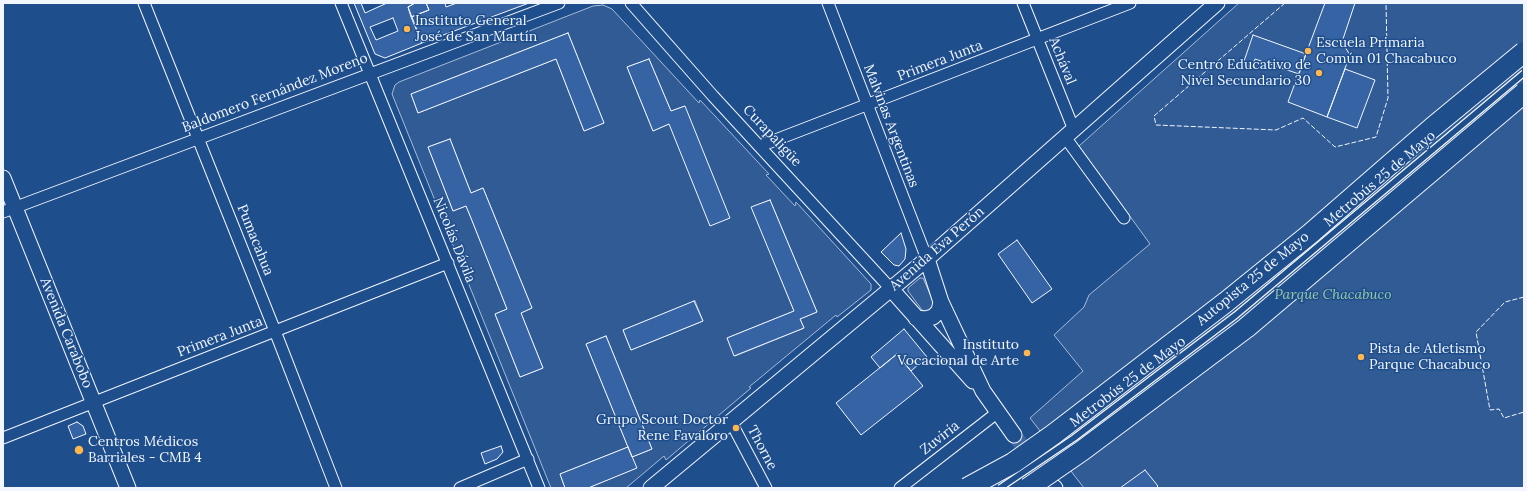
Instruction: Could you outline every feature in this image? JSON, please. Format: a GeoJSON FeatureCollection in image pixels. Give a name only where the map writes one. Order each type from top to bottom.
{"type":"FeatureCollection","features":[{"type":"Feature","properties":{"kind":"highway","name":"Autopista 25 de Mayo"},"geometry":{"type":"LineString","coordinates":[[967,488],[1013,463],[1054,434],[1226,302],[1310,234],[1433,127],[1524,52]]}},
{"type":"Feature","properties":{"kind":"highway"},"geometry":{"type":"LineString","coordinates":[[1028,488],[1083,450],[1246,328],[1524,93]]}},
{"type":"Feature","properties":{"kind":"main road","name":"Avenida Eva Perón"},"geometry":{"type":"LineString","coordinates":[[651,488],[927,259],[1217,3]]}},
{"type":"Feature","properties":{"kind":"main road","name":"Avenida Carabobo"},"geometry":{"type":"LineString","coordinates":[[3,178],[9,209],[93,402],[128,488]]}},
{"type":"Feature","properties":{"kind":"main road"},"geometry":{"type":"LineString","coordinates":[[927,259],[942,302],[983,391]]}},
{"type":"Feature","properties":{"kind":"main road"},"geometry":{"type":"LineString","coordinates":[[891,289],[942,349],[983,391],[1014,435]]}},
{"type":"Feature","properties":{"kind":"main road"},"geometry":{"type":"LineString","coordinates":[[916,318],[925,319],[932,317],[939,311],[942,302]]}},
{"type":"Feature","properties":{"kind":"street","name":"Pumacahua"},"geometry":{"type":"LineString","coordinates":[[144,3],[336,488]]}},
{"type":"Feature","properties":{"kind":"street","name":"Nicolás Dávila"},"geometry":{"type":"LineString","coordinates":[[341,3],[539,488]]}},
{"type":"Feature","properties":{"kind":"street","name":"Baldomero Fernández Moreno"},"geometry":{"type":"LineString","coordinates":[[9,209],[559,3]]}},
{"type":"Feature","properties":{"kind":"street","name":"Curapaligüe"},"geometry":{"type":"LineString","coordinates":[[631,3],[891,289]]}},
{"type":"Feature","properties":{"kind":"street","name":"Malvinas Argentinas"},"geometry":{"type":"LineString","coordinates":[[828,3],[866,105],[927,259]]}},
{"type":"Feature","properties":{"kind":"street","name":"Achával"},"geometry":{"type":"LineString","coordinates":[[1023,3],[1069,133],[1124,218]]}},
{"type":"Feature","properties":{"kind":"street","name":"Primera Junta"},"geometry":{"type":"LineString","coordinates":[[760,146],[1130,3]]}},
{"type":"Feature","properties":{"kind":"street","name":"Primera Junta"},"geometry":{"type":"LineString","coordinates":[[3,438],[448,263]]}},
{"type":"Feature","properties":{"kind":"street","name":"Zuviría"},"geometry":{"type":"LineString","coordinates":[[900,488],[998,412]]}},
{"type":"Feature","properties":{"kind":"street","name":"Thorne"},"geometry":{"type":"LineString","coordinates":[[731,422],[766,488]]}},
{"type":"Feature","properties":{"kind":"street"},"geometry":{"type":"LineString","coordinates":[[460,488],[528,460]]}},
{"type":"Feature","properties":{"kind":"lane","name":"Metrobús 25 de Mayo"},"geometry":{"type":"LineString","coordinates":[[1000,488],[1074,438],[1236,316],[1524,73]]}},
{"type":"Feature","properties":{"kind":"shaded area","name":"Parque Chacabuco"},"geometry":{"type":"Polygon","coordinates":[[[1239,3],[1524,3],[1524,488],[1084,488],[1030,418],[1083,371],[1054,335],[1084,307],[1089,295],[1150,244],[1079,146],[1239,3]]]}},
{"type":"Feature","properties":{"kind":"shaded area"},"geometry":{"type":"Polygon","coordinates":[[[603,5],[612,9],[699,103],[700,100],[769,174],[766,175],[795,206],[796,202],[871,284],[871,290],[837,317],[836,315],[749,387],[751,388],[666,460],[664,456],[626,488],[588,488],[636,468],[632,457],[652,449],[606,336],[586,344],[628,447],[560,474],[565,488],[551,488],[392,94],[395,85],[399,82],[593,6],[603,5]],[[568,33],[411,94],[418,113],[556,59],[584,131],[604,123],[568,33]],[[649,59],[627,67],[653,131],[669,124],[685,106],[671,111],[649,59]],[[450,139],[428,147],[453,211],[466,206],[471,218],[507,309],[495,314],[520,377],[543,368],[521,313],[532,308],[483,188],[471,193],[450,139]],[[770,200],[752,207],[794,311],[727,338],[735,356],[804,328],[800,319],[817,312],[770,200]],[[695,301],[623,330],[631,350],[703,321],[695,301]]]}},
{"type":"Feature","properties":{"kind":"shaded area"},"geometry":{"type":"Polygon","coordinates":[[[920,278],[923,278],[934,303],[934,307],[925,312],[908,291],[908,288],[920,278]]]}},
{"type":"Feature","properties":{"kind":"building","name":"Instituto General José de San Martín"},"geometry":{"type":"Polygon","coordinates":[[[354,3],[361,3],[365,13],[387,3],[415,3],[408,7],[422,43],[385,58],[375,54],[354,3]],[[393,18],[370,27],[376,40],[398,31],[393,18]]]}},
{"type":"Feature","properties":{"kind":"building"},"geometry":{"type":"Polygon","coordinates":[[[415,3],[426,3],[429,10],[411,17],[408,7],[415,3]]]}},
{"type":"Feature","properties":{"kind":"building"},"geometry":{"type":"Polygon","coordinates":[[[426,3],[445,3],[446,7],[457,3],[529,3],[422,43],[411,17],[429,10],[426,3]]]}},
{"type":"Feature","properties":{"kind":"building"},"geometry":{"type":"Polygon","coordinates":[[[1325,3],[1355,3],[1342,42],[1350,55],[1327,117],[1288,102],[1325,3]]]}},
{"type":"Feature","properties":{"kind":"building"},"geometry":{"type":"Polygon","coordinates":[[[568,33],[604,123],[584,131],[556,59],[418,113],[411,94],[568,33]]]}},
{"type":"Feature","properties":{"kind":"building"},"geometry":{"type":"Polygon","coordinates":[[[1253,35],[1306,54],[1299,74],[1255,59],[1252,67],[1243,64],[1253,35]]]}},
{"type":"Feature","properties":{"kind":"building"},"geometry":{"type":"Polygon","coordinates":[[[649,59],[671,111],[685,106],[730,218],[710,226],[669,124],[653,131],[627,67],[649,59]]]}},
{"type":"Feature","properties":{"kind":"building"},"geometry":{"type":"Polygon","coordinates":[[[1345,69],[1375,80],[1357,128],[1327,117],[1345,69]]]}},
{"type":"Feature","properties":{"kind":"building"},"geometry":{"type":"Polygon","coordinates":[[[450,139],[471,193],[483,188],[532,308],[521,313],[543,368],[520,377],[495,314],[507,309],[471,218],[466,206],[453,211],[428,147],[450,139]]]}},
{"type":"Feature","properties":{"kind":"building"},"geometry":{"type":"Polygon","coordinates":[[[770,200],[817,312],[800,319],[804,328],[734,356],[727,338],[794,311],[751,207],[770,200]]]}},
{"type":"Feature","properties":{"kind":"building"},"geometry":{"type":"Polygon","coordinates":[[[901,233],[906,249],[905,259],[899,266],[894,265],[881,252],[901,233]]]}},
{"type":"Feature","properties":{"kind":"building"},"geometry":{"type":"Polygon","coordinates":[[[1017,240],[1052,289],[1032,303],[998,254],[1017,240]]]}},
{"type":"Feature","properties":{"kind":"building"},"geometry":{"type":"Polygon","coordinates":[[[694,301],[703,321],[631,350],[623,330],[694,301]]]}},
{"type":"Feature","properties":{"kind":"building"},"geometry":{"type":"Polygon","coordinates":[[[904,329],[927,357],[911,371],[897,354],[880,368],[871,357],[904,329]]]}},
{"type":"Feature","properties":{"kind":"building"},"geometry":{"type":"Polygon","coordinates":[[[606,336],[652,449],[632,457],[586,344],[606,336]]]}},
{"type":"Feature","properties":{"kind":"building"},"geometry":{"type":"Polygon","coordinates":[[[897,354],[923,386],[861,435],[836,403],[897,354]]]}},
{"type":"Feature","properties":{"kind":"building"},"geometry":{"type":"Polygon","coordinates":[[[77,422],[83,426],[86,434],[73,439],[68,426],[77,422]]]}},
{"type":"Feature","properties":{"kind":"building"},"geometry":{"type":"Polygon","coordinates":[[[501,446],[503,452],[497,459],[485,464],[481,453],[501,446]]]}},
{"type":"Feature","properties":{"kind":"building"},"geometry":{"type":"Polygon","coordinates":[[[628,447],[637,468],[588,488],[565,488],[560,474],[628,447]]]}},
{"type":"Feature","properties":{"kind":"building"},"geometry":{"type":"Polygon","coordinates":[[[1145,470],[1158,486],[1156,488],[1120,488],[1145,470]]]}},
{"type":"Feature","properties":{"kind":"tunnel"},"geometry":{"type":"LineString","coordinates":[[1084,437],[1113,415]]}},
{"type":"Feature","properties":{"kind":"tunnel"},"geometry":{"type":"LineString","coordinates":[[1014,435],[1051,483]]}},
{"type":"Feature","properties":{"kind":"fence"},"geometry":{"type":"LineString","coordinates":[[1285,3],[1154,116],[1156,125],[1276,130],[1303,118],[1335,147],[1376,137],[1388,98],[1386,3]]}},
{"type":"Feature","properties":{"kind":"fence"},"geometry":{"type":"LineString","coordinates":[[1524,297],[1505,302],[1476,332],[1490,410],[1499,409],[1504,418],[1524,412]]}},
{"type":"Feature","properties":{"kind":"place","name":"Instituto General José de San Martín"},"geometry":{"type":"Point","coordinates":[407,29]}},
{"type":"Feature","properties":{"kind":"place","name":"Escuela Primaria Común 01 Chacabuco"},"geometry":{"type":"Point","coordinates":[1308,51]}},
{"type":"Feature","properties":{"kind":"place","name":"Centro Educativo de Nivel Secundario 30"},"geometry":{"type":"Point","coordinates":[1319,73]}},
{"type":"Feature","properties":{"kind":"place","name":"Instituto Vocacional de Arte"},"geometry":{"type":"Point","coordinates":[1027,353]}},
{"type":"Feature","properties":{"kind":"place","name":"Pista de Atletismo Parque Chacabuco"},"geometry":{"type":"Point","coordinates":[1361,357]}},
{"type":"Feature","properties":{"kind":"place","name":"Grupo Scout Doctor Rene Favaloro"},"geometry":{"type":"Point","coordinates":[736,428]}},
{"type":"Feature","properties":{"kind":"place","name":"Centros Médicos Barriales - CMB 4"},"geometry":{"type":"Point","coordinates":[79,450]}}]}
